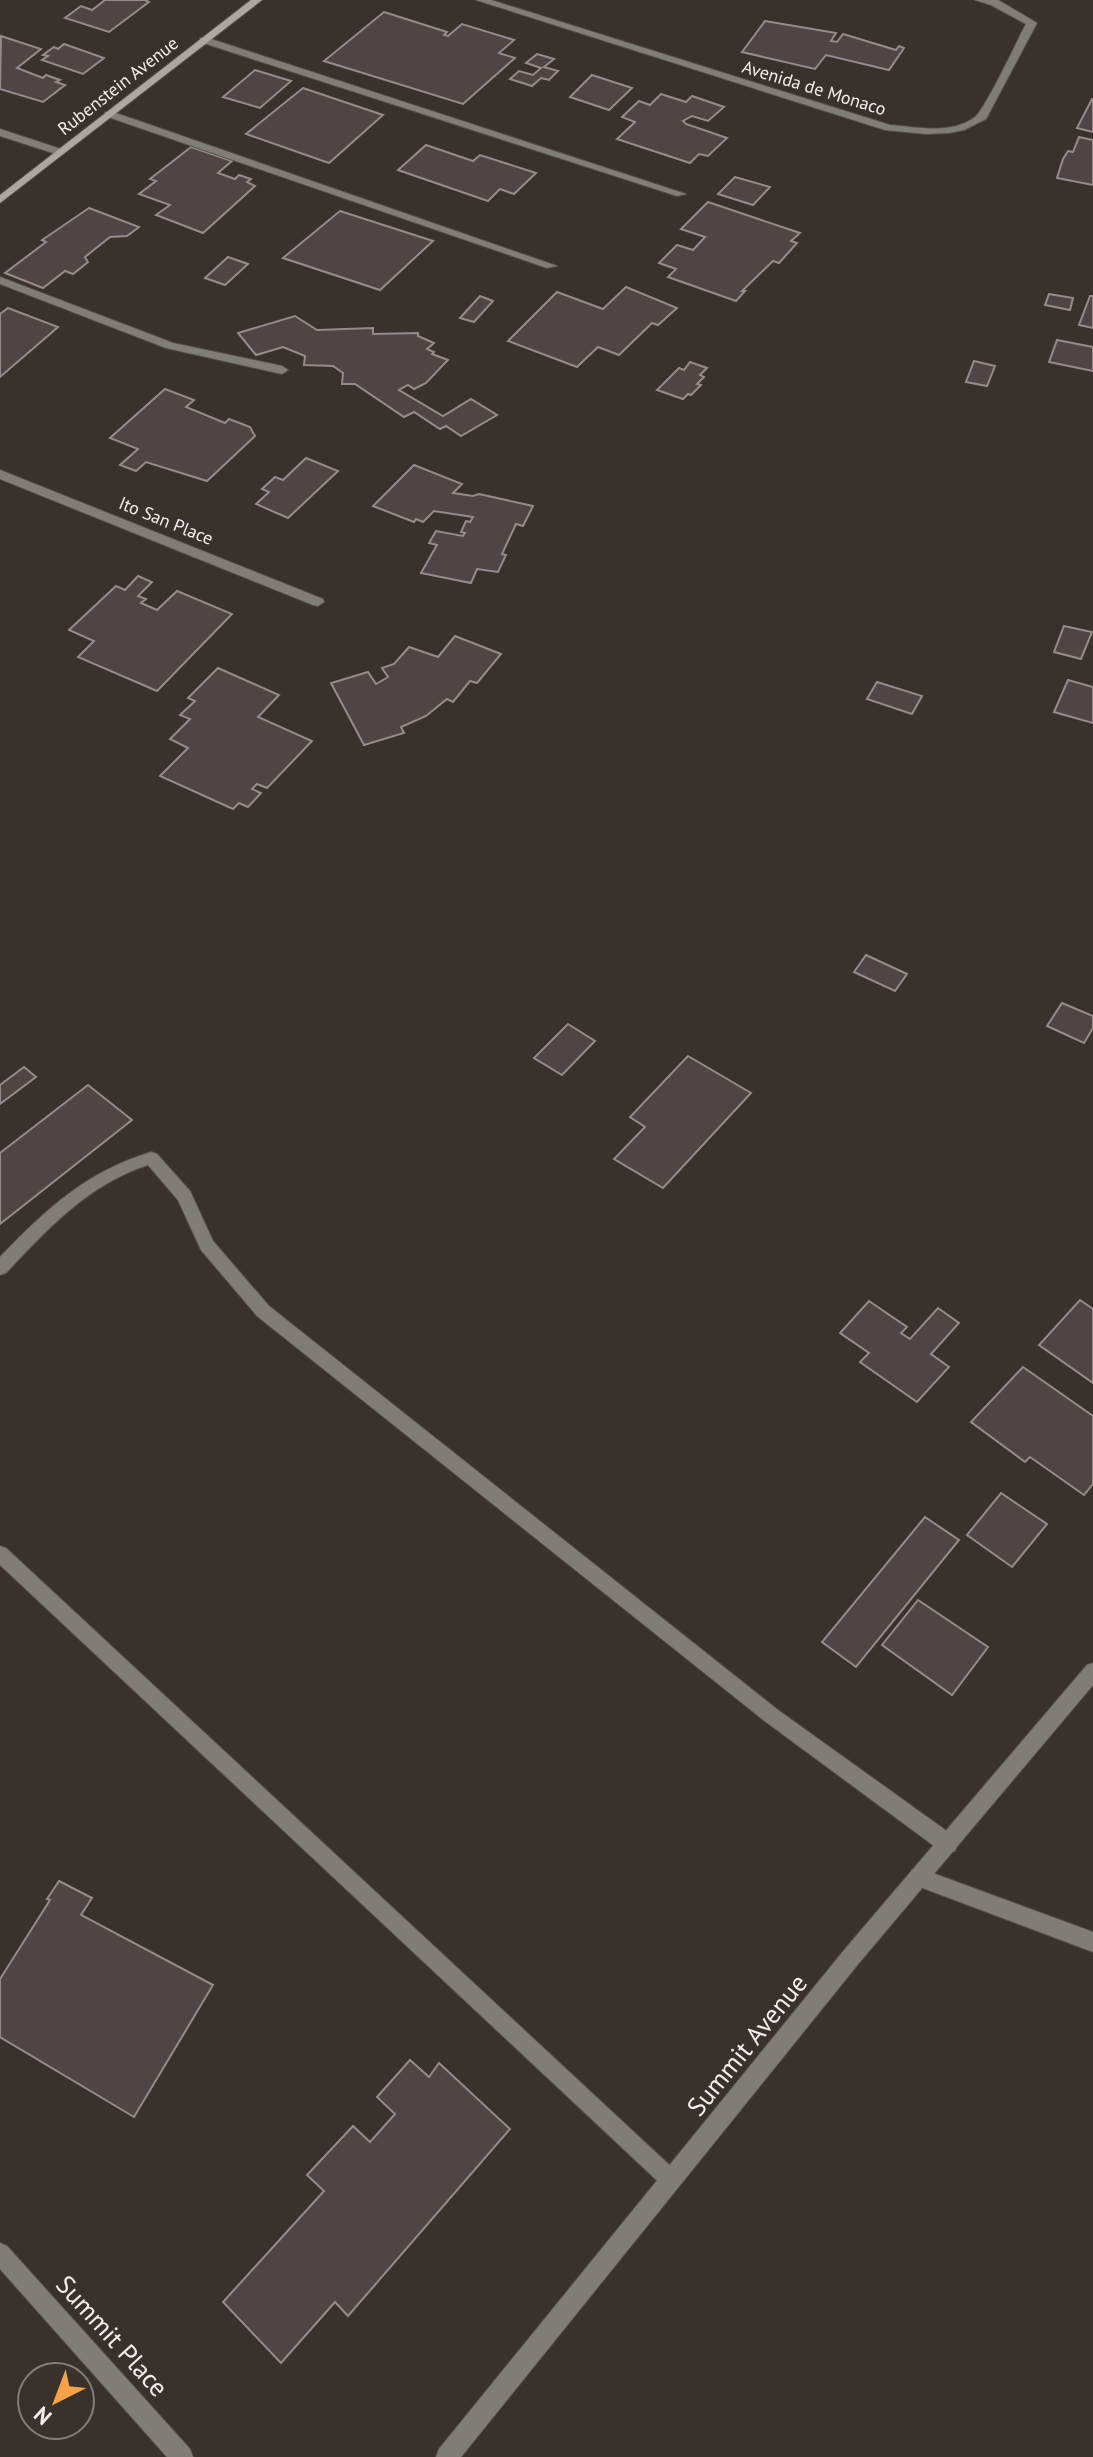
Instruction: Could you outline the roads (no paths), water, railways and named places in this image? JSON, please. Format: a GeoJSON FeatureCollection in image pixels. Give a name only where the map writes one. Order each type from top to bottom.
{"type":"FeatureCollection","features":[{"type":"Feature","properties":{"kind":"street","name":"Rubenstein Avenue"},"geometry":{"type":"LineString","coordinates":[[0,200],[257,0]]}},
{"type":"Feature","properties":{"kind":"street","name":"Avenida de Monaco"},"geometry":{"type":"LineString","coordinates":[[481,0],[889,128],[938,133],[969,126],[982,117],[1032,23],[994,2],[980,0]]}},
{"type":"Feature","properties":{"kind":"street"},"geometry":{"type":"LineString","coordinates":[[204,40],[681,194]]}},
{"type":"Feature","properties":{"kind":"street"},"geometry":{"type":"LineString","coordinates":[[109,114],[551,266]]}},
{"type":"Feature","properties":{"kind":"street"},"geometry":{"type":"LineString","coordinates":[[0,132],[60,152]]}},
{"type":"Feature","properties":{"kind":"street"},"geometry":{"type":"LineString","coordinates":[[0,280],[170,346],[282,370]]}},
{"type":"Feature","properties":{"kind":"street","name":"Ito San Place"},"geometry":{"type":"LineString","coordinates":[[0,474],[318,602]]}},
{"type":"Feature","properties":{"kind":"street"},"geometry":{"type":"LineString","coordinates":[[0,1268],[45,1221],[92,1183],[133,1162],[151,1158],[184,1196],[207,1245],[263,1311],[772,1716],[948,1844]]}},
{"type":"Feature","properties":{"kind":"street"},"geometry":{"type":"LineString","coordinates":[[0,1554],[671,2180]]}},
{"type":"Feature","properties":{"kind":"street","name":"Summit Avenue"},"geometry":{"type":"LineString","coordinates":[[447,2457],[919,1877],[1093,1671]]}},
{"type":"Feature","properties":{"kind":"street"},"geometry":{"type":"LineString","coordinates":[[919,1877],[1093,1942]]}},
{"type":"Feature","properties":{"kind":"street","name":"Summit Place"},"geometry":{"type":"LineString","coordinates":[[0,2253],[182,2457]]}}]}
